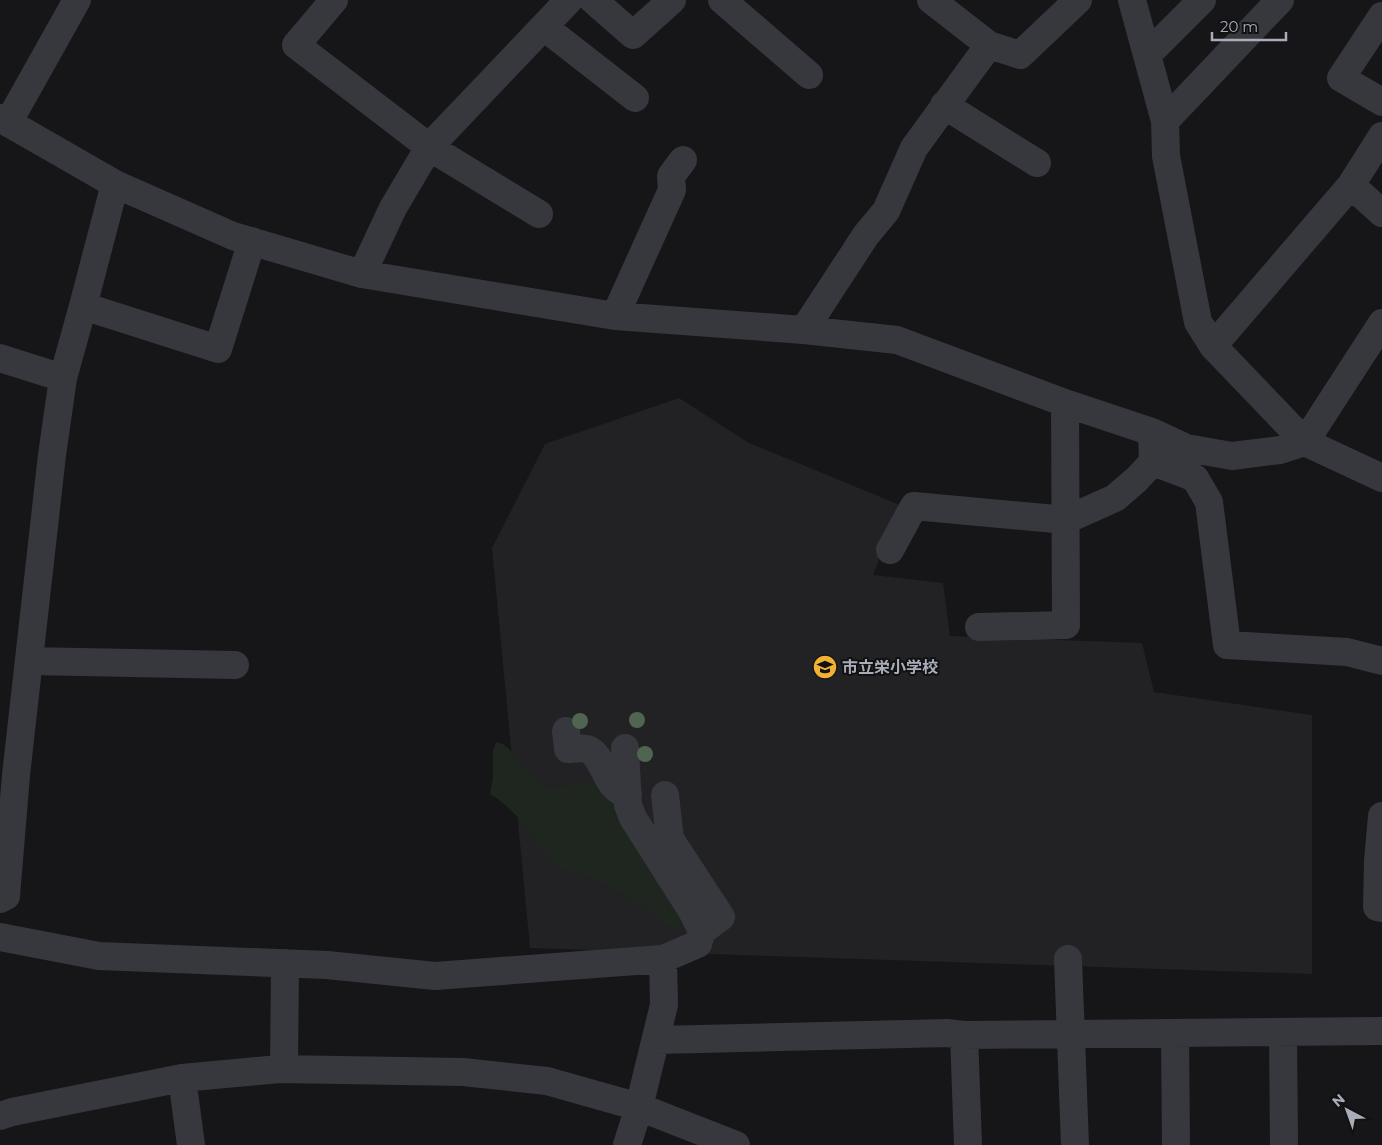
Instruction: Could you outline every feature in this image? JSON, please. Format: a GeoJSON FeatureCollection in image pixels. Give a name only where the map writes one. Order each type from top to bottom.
{"type":"FeatureCollection","features":[{"type":"Feature","properties":{"kind":"street"},"geometry":{"type":"LineString","coordinates":[[77,0],[4,121],[115,184],[233,236],[362,274],[615,316],[804,330],[897,340],[1065,403],[1152,432],[1186,448],[1232,456],[1280,450],[1305,442],[1382,323]]}},
{"type":"Feature","properties":{"kind":"street"},"geometry":{"type":"LineString","coordinates":[[334,0],[296,45],[429,147],[539,214]]}},
{"type":"Feature","properties":{"kind":"street"},"geometry":{"type":"LineString","coordinates":[[362,274],[393,208],[429,147],[569,0]]}},
{"type":"Feature","properties":{"kind":"street"},"geometry":{"type":"LineString","coordinates":[[593,0],[633,36],[672,0]]}},
{"type":"Feature","properties":{"kind":"street"},"geometry":{"type":"LineString","coordinates":[[722,0],[809,75]]}},
{"type":"Feature","properties":{"kind":"street"},"geometry":{"type":"LineString","coordinates":[[931,0],[989,45],[1020,55],[1078,0]]}},
{"type":"Feature","properties":{"kind":"street"},"geometry":{"type":"LineString","coordinates":[[1132,0],[1165,120],[1166,156],[1198,322],[1213,346],[1305,442],[1382,478]]}},
{"type":"Feature","properties":{"kind":"street"},"geometry":{"type":"LineString","coordinates":[[1148,55],[1202,0]]}},
{"type":"Feature","properties":{"kind":"street"},"geometry":{"type":"LineString","coordinates":[[1165,120],[1280,0]]}},
{"type":"Feature","properties":{"kind":"street"},"geometry":{"type":"LineString","coordinates":[[1382,16],[1341,78],[1382,102]]}},
{"type":"Feature","properties":{"kind":"street"},"geometry":{"type":"LineString","coordinates":[[544,27],[635,98]]}},
{"type":"Feature","properties":{"kind":"street"},"geometry":{"type":"LineString","coordinates":[[804,330],[866,235],[886,211],[914,148],[989,45]]}},
{"type":"Feature","properties":{"kind":"street"},"geometry":{"type":"LineString","coordinates":[[944,106],[1036,162]]}},
{"type":"Feature","properties":{"kind":"street"},"geometry":{"type":"LineString","coordinates":[[1213,346],[1351,185],[1382,136]]}},
{"type":"Feature","properties":{"kind":"street"},"geometry":{"type":"LineString","coordinates":[[615,316],[672,190],[671,176],[683,160]]}},
{"type":"Feature","properties":{"kind":"street"},"geometry":{"type":"LineString","coordinates":[[0,899],[6,896],[8,774],[29,662],[62,378],[115,184]]}},
{"type":"Feature","properties":{"kind":"street"},"geometry":{"type":"LineString","coordinates":[[1351,185],[1382,213]]}},
{"type":"Feature","properties":{"kind":"street"},"geometry":{"type":"LineString","coordinates":[[83,306],[218,349],[252,241]]}},
{"type":"Feature","properties":{"kind":"street"},"geometry":{"type":"LineString","coordinates":[[0,358],[62,378]]}},
{"type":"Feature","properties":{"kind":"street"},"geometry":{"type":"LineString","coordinates":[[979,627],[1066,625],[1065,403]]}},
{"type":"Feature","properties":{"kind":"street"},"geometry":{"type":"LineString","coordinates":[[890,550],[914,506],[1066,520],[1116,498],[1153,462],[1152,432]]}},
{"type":"Feature","properties":{"kind":"street"},"geometry":{"type":"LineString","coordinates":[[1153,462],[1195,478],[1208,502],[1227,644],[1347,652],[1382,661]]}},
{"type":"Feature","properties":{"kind":"street"},"geometry":{"type":"LineString","coordinates":[[29,662],[235,665]]}},
{"type":"Feature","properties":{"kind":"street"},"geometry":{"type":"LineString","coordinates":[[566,731],[568,750],[582,748],[590,750],[596,756],[614,787],[620,793],[628,794]]}},
{"type":"Feature","properties":{"kind":"street"},"geometry":{"type":"LineString","coordinates":[[625,748],[628,805],[633,818],[702,930]]}},
{"type":"Feature","properties":{"kind":"street"},"geometry":{"type":"LineString","coordinates":[[0,937],[99,956],[327,965],[435,976],[663,959],[698,944],[702,930],[721,917],[670,839],[665,795]]}},
{"type":"Feature","properties":{"kind":"street"},"geometry":{"type":"LineString","coordinates":[[1382,816],[1378,861],[1377,908],[1382,908]]}},
{"type":"Feature","properties":{"kind":"street"},"geometry":{"type":"LineString","coordinates":[[627,1145],[639,1107],[664,1005],[663,959]]}},
{"type":"Feature","properties":{"kind":"street"},"geometry":{"type":"LineString","coordinates":[[1068,959],[1075,1145]]}},
{"type":"Feature","properties":{"kind":"street"},"geometry":{"type":"LineString","coordinates":[[284,1069],[285,964]]}},
{"type":"Feature","properties":{"kind":"street"},"geometry":{"type":"LineString","coordinates":[[656,1040],[937,1033],[1175,1034],[1382,1031]]}},
{"type":"Feature","properties":{"kind":"street"},"geometry":{"type":"LineString","coordinates":[[1282,1032],[1284,1145]]}},
{"type":"Feature","properties":{"kind":"street"},"geometry":{"type":"LineString","coordinates":[[964,1034],[968,1145]]}},
{"type":"Feature","properties":{"kind":"street"},"geometry":{"type":"LineString","coordinates":[[1175,1034],[1176,1145]]}},
{"type":"Feature","properties":{"kind":"street"},"geometry":{"type":"LineString","coordinates":[[0,1116],[182,1078],[284,1069],[464,1072],[547,1082],[639,1107],[736,1145]]}},
{"type":"Feature","properties":{"kind":"street"},"geometry":{"type":"LineString","coordinates":[[182,1078],[191,1145]]}},
{"type":"Feature","properties":{"kind":"shaded area","name":"市立栄小学校"},"geometry":{"type":"Polygon","coordinates":[[[679,398],[749,443],[900,505],[873,575],[943,583],[950,636],[1142,643],[1154,692],[1312,715],[1312,974],[530,948],[492,548],[545,444],[679,398]]]}},
{"type":"Feature","properties":{"kind":"shaded area"},"geometry":{"type":"Polygon","coordinates":[[[496,742],[508,748],[524,770],[545,787],[555,788],[581,782],[602,786],[685,917],[681,926],[671,928],[628,897],[592,877],[554,867],[518,818],[501,801],[490,794],[493,777],[493,750],[496,742]]]}},
{"type":"Feature","properties":{"kind":"place","name":"市立栄小学校"},"geometry":{"type":"Point","coordinates":[825,667]}}]}
